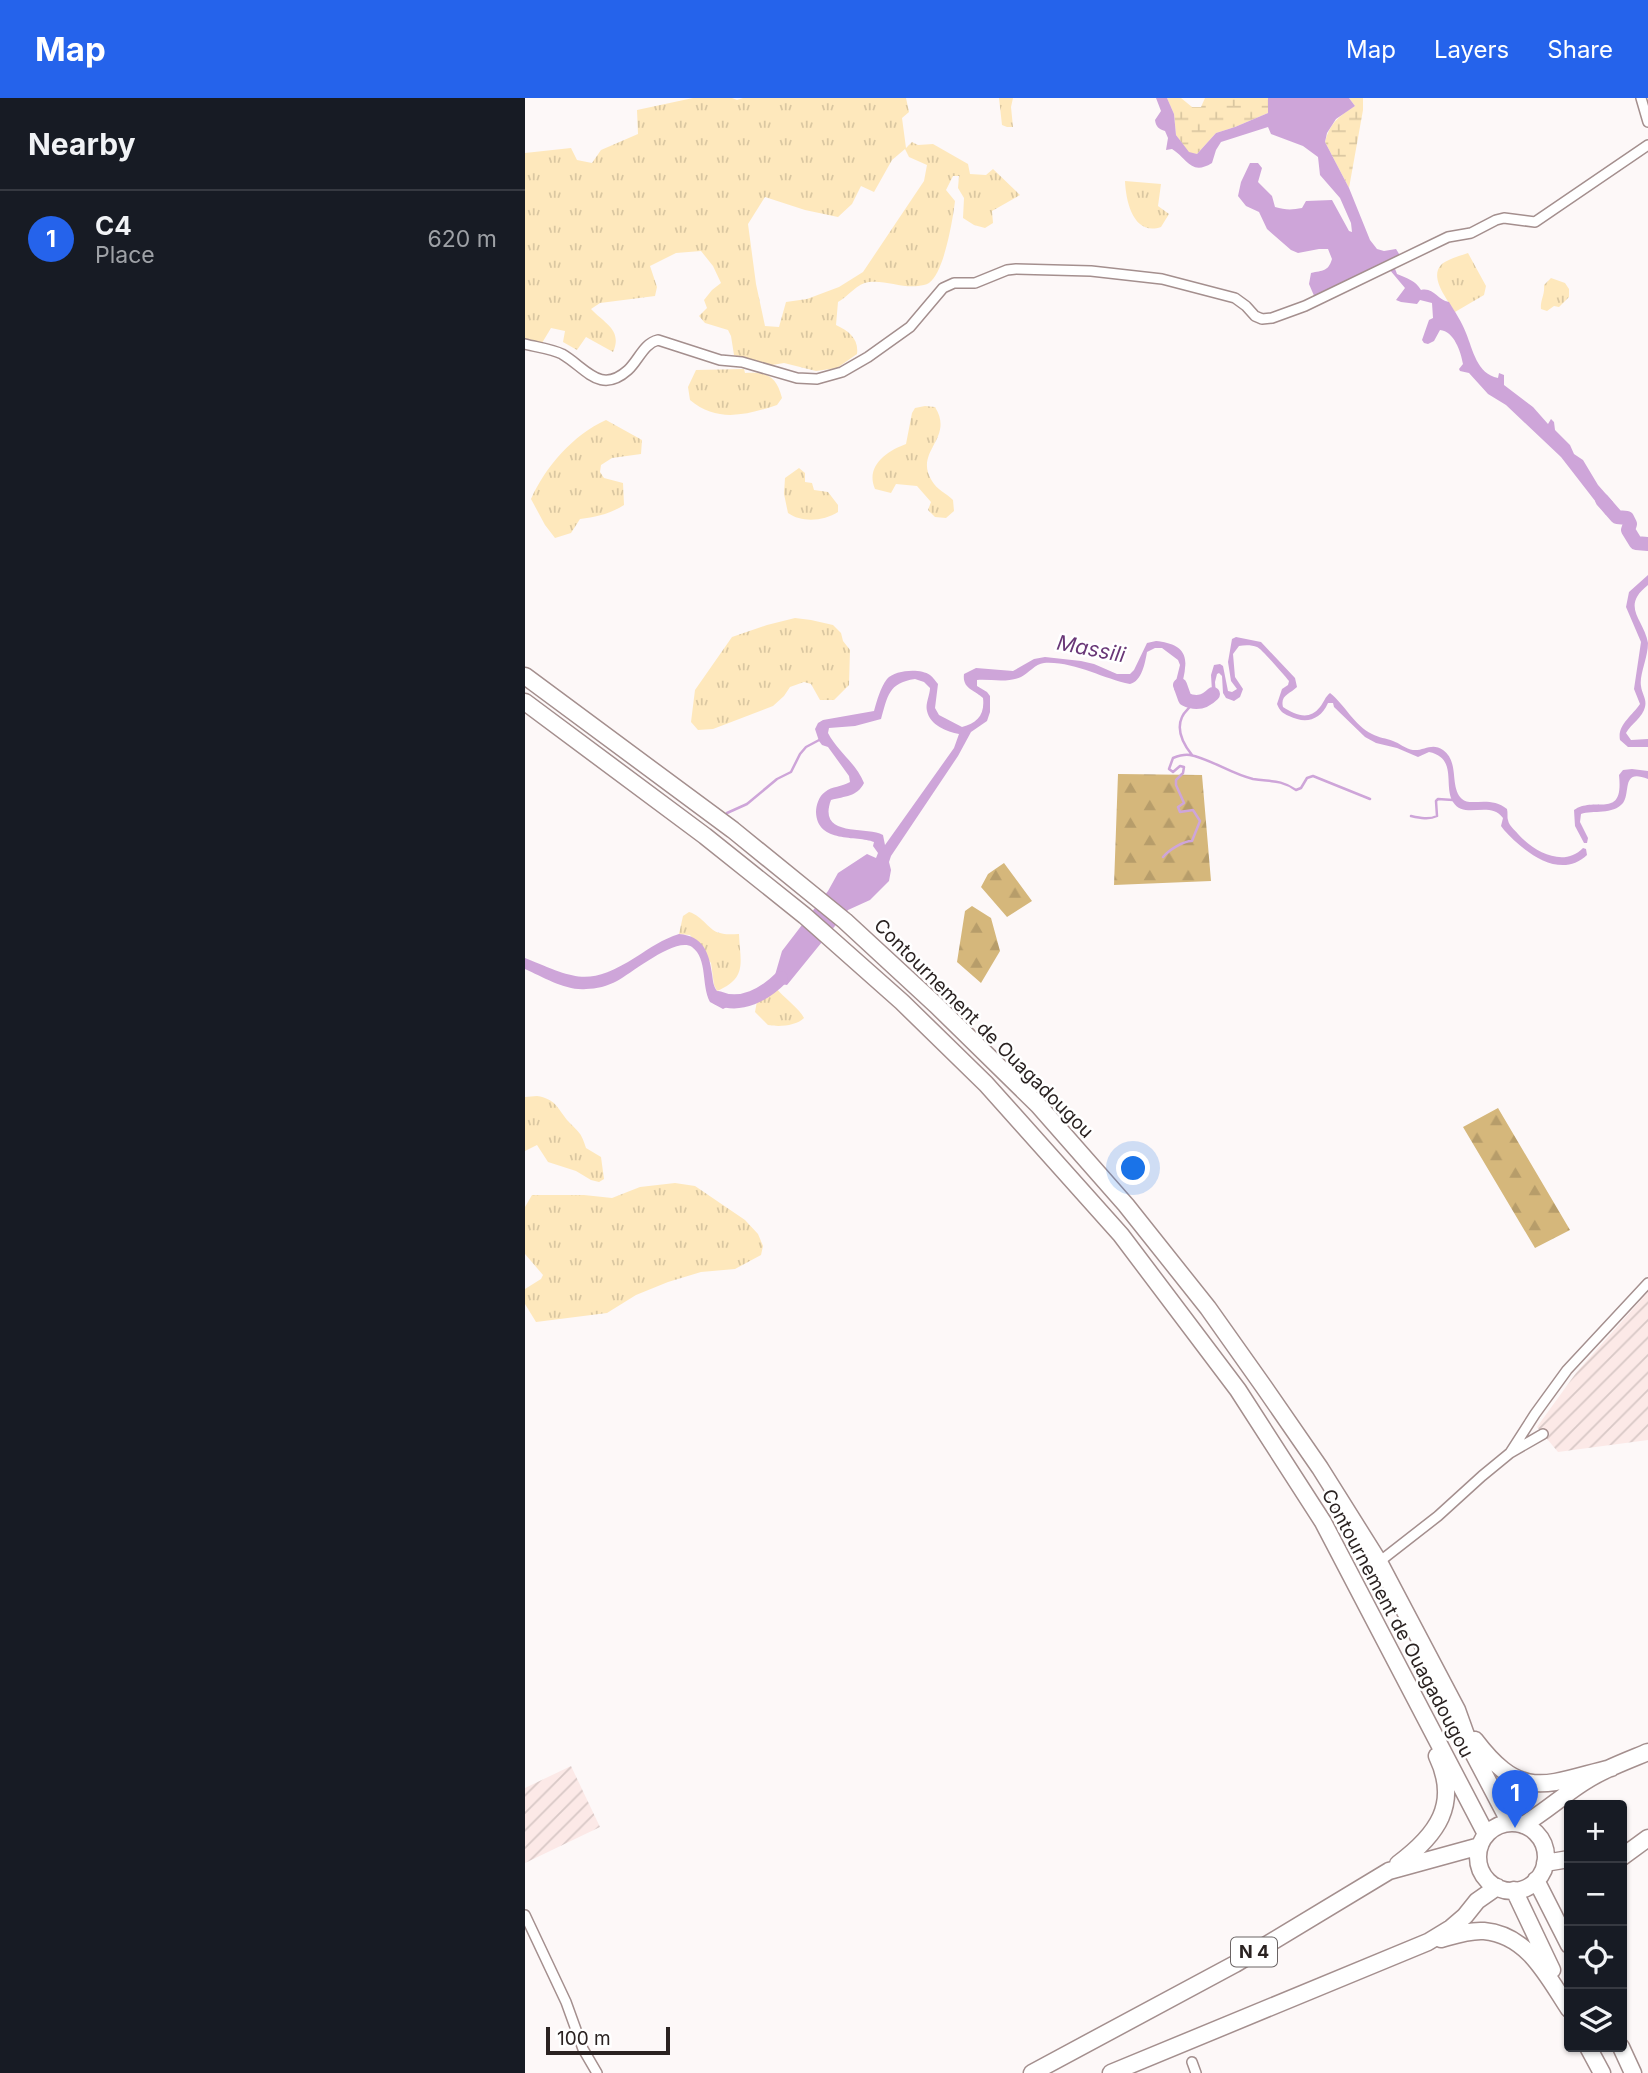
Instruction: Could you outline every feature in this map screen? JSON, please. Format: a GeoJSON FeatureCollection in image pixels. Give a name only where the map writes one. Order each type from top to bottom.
{"type":"FeatureCollection","features":[{"type":"Feature","properties":{"kind":"highway","name":"Contournement de Ouagadougou"},"geometry":{"type":"LineString","coordinates":[[525,677],[733,830],[845,921],[1038,1105],[1126,1205],[1208,1308],[1319,1468],[1378,1562],[1457,1710],[1471,1749],[1517,1824]]}},
{"type":"Feature","properties":{"kind":"highway","name":"Contournement de Ouagadougou"},"geometry":{"type":"LineString","coordinates":[[525,702],[705,836],[830,937],[928,1025],[986,1084],[1121,1235],[1238,1390],[1323,1522],[1427,1724],[1462,1784],[1483,1840]]}},
{"type":"Feature","properties":{"kind":"highway"},"geometry":{"type":"LineString","coordinates":[[1457,1710],[1489,1758],[1515,1779],[1532,1784],[1549,1783],[1611,1768]]}},
{"type":"Feature","properties":{"kind":"highway"},"geometry":{"type":"LineString","coordinates":[[1389,1871],[1427,1840],[1440,1824],[1445,1808],[1447,1790],[1443,1770],[1427,1724]]}},
{"type":"Feature","properties":{"kind":"highway","name":"N 4"},"geometry":{"type":"LineString","coordinates":[[1032,2073],[1235,1964],[1389,1871],[1483,1840],[1497,1826],[1517,1824],[1547,1810],[1579,1785],[1648,1752]]}},
{"type":"Feature","properties":{"kind":"highway"},"geometry":{"type":"LineString","coordinates":[[1483,1840],[1479,1863],[1486,1879],[1497,1887],[1514,1890],[1527,1887],[1536,1880],[1545,1863],[1545,1850],[1543,1842],[1531,1829],[1517,1824]]}},
{"type":"Feature","properties":{"kind":"highway"},"geometry":{"type":"LineString","coordinates":[[1627,1845],[1648,1836]]}},
{"type":"Feature","properties":{"kind":"highway"},"geometry":{"type":"LineString","coordinates":[[1627,1853],[1648,1836]]}},
{"type":"Feature","properties":{"kind":"highway"},"geometry":{"type":"LineString","coordinates":[[1545,1863],[1564,1860]]}},
{"type":"Feature","properties":{"kind":"highway"},"geometry":{"type":"LineString","coordinates":[[1536,1880],[1564,1935]]}},
{"type":"Feature","properties":{"kind":"highway"},"geometry":{"type":"LineString","coordinates":[[1111,2073],[1428,1941],[1451,1928],[1477,1901],[1497,1887]]}},
{"type":"Feature","properties":{"kind":"highway"},"geometry":{"type":"LineString","coordinates":[[1514,1890],[1564,1998]]}},
{"type":"Feature","properties":{"kind":"highway"},"geometry":{"type":"LineString","coordinates":[[1428,1941],[1482,1931],[1504,1935],[1521,1945],[1537,1961],[1564,2002]]}},
{"type":"Feature","properties":{"kind":"highway"},"geometry":{"type":"LineString","coordinates":[[1591,2052],[1602,2073]]}},
{"type":"Feature","properties":{"kind":"highway"},"geometry":{"type":"LineString","coordinates":[[1623,2052],[1633,2073]]}},
{"type":"Feature","properties":{"kind":"street"},"geometry":{"type":"LineString","coordinates":[[1641,98],[1648,122]]}},
{"type":"Feature","properties":{"kind":"street"},"geometry":{"type":"LineString","coordinates":[[525,344],[560,353],[595,378],[604,381],[618,378],[652,341],[658,340],[720,360],[741,362],[797,378],[817,379],[842,372],[889,342],[920,317],[943,288],[954,283],[975,283],[1016,269],[1091,271],[1162,279],[1229,295],[1262,320],[1305,306],[1448,237],[1471,233],[1504,218],[1535,222],[1648,145]]}},
{"type":"Feature","properties":{"kind":"street"},"geometry":{"type":"LineString","coordinates":[[1510,1453],[1567,1370],[1648,1283]]}},
{"type":"Feature","properties":{"kind":"street"},"geometry":{"type":"LineString","coordinates":[[1378,1562],[1438,1516],[1510,1453],[1543,1434]]}},
{"type":"Feature","properties":{"kind":"street"},"geometry":{"type":"LineString","coordinates":[[525,1915],[566,2002],[583,2049],[597,2073]]}},
{"type":"Feature","properties":{"kind":"street"},"geometry":{"type":"LineString","coordinates":[[1192,2062],[1196,2073]]}},
{"type":"Feature","properties":{"kind":"shaded area"},"geometry":{"type":"Polygon","coordinates":[[[1156,98],[1167,98],[1174,114],[1176,135],[1189,152],[1197,154],[1216,133],[1268,113],[1268,98],[1349,98],[1355,106],[1336,119],[1325,142],[1349,188],[1370,240],[1377,249],[1396,249],[1401,257],[1315,298],[1309,284],[1311,273],[1325,270],[1329,266],[1332,259],[1328,249],[1298,253],[1291,250],[1267,229],[1259,212],[1246,206],[1238,196],[1250,163],[1258,163],[1262,168],[1258,182],[1272,196],[1275,207],[1295,209],[1302,208],[1306,201],[1332,200],[1352,232],[1340,198],[1320,175],[1318,157],[1303,146],[1271,134],[1268,127],[1221,142],[1212,163],[1205,167],[1194,167],[1172,149],[1166,150],[1168,138],[1155,120],[1161,111],[1156,98]]]}},
{"type":"Feature","properties":{"kind":"shaded area"},"geometry":{"type":"Polygon","coordinates":[[[1394,266],[1397,274],[1414,282],[1421,290],[1429,290],[1449,302],[1463,325],[1480,366],[1491,376],[1498,378],[1499,373],[1504,375],[1504,385],[1533,407],[1548,424],[1551,419],[1554,422],[1555,430],[1570,445],[1574,454],[1583,460],[1598,485],[1613,502],[1613,515],[1610,512],[1606,515],[1561,457],[1506,405],[1488,394],[1469,373],[1460,371],[1463,364],[1461,354],[1449,334],[1440,330],[1434,341],[1424,343],[1422,340],[1429,320],[1433,318],[1432,303],[1420,300],[1417,304],[1396,300],[1405,288],[1389,269],[1394,266]]]}},
{"type":"Feature","properties":{"kind":"shaded area"},"geometry":{"type":"Polygon","coordinates":[[[1648,575],[1648,585],[1640,593],[1635,607],[1648,643],[1641,682],[1645,704],[1644,711],[1626,733],[1631,740],[1648,739],[1648,747],[1628,747],[1620,740],[1620,735],[1623,725],[1640,704],[1634,689],[1641,642],[1626,607],[1629,592],[1648,575]]]}},
{"type":"Feature","properties":{"kind":"shaded area"},"geometry":{"type":"Polygon","coordinates":[[[1236,637],[1261,642],[1295,678],[1297,687],[1284,697],[1283,707],[1298,714],[1311,714],[1330,693],[1360,725],[1375,735],[1413,750],[1432,747],[1443,750],[1451,761],[1456,788],[1462,799],[1494,803],[1507,809],[1510,824],[1532,847],[1558,857],[1567,857],[1583,848],[1586,849],[1587,855],[1565,865],[1554,864],[1531,854],[1504,830],[1501,826],[1503,818],[1498,813],[1491,810],[1464,810],[1453,802],[1447,766],[1438,755],[1429,752],[1418,757],[1376,743],[1365,737],[1333,703],[1328,703],[1321,714],[1311,719],[1301,720],[1285,714],[1277,704],[1282,689],[1289,681],[1257,647],[1239,646],[1233,654],[1235,677],[1243,689],[1240,697],[1234,701],[1226,698],[1219,673],[1215,682],[1216,695],[1203,704],[1197,704],[1197,698],[1212,691],[1211,675],[1214,665],[1223,666],[1228,691],[1237,689],[1231,681],[1228,662],[1232,639],[1236,637]]]}},
{"type":"Feature","properties":{"kind":"shaded area"},"geometry":{"type":"Polygon","coordinates":[[[1147,643],[1168,643],[1182,651],[1185,661],[1183,686],[1188,702],[1182,702],[1174,689],[1180,665],[1178,660],[1162,648],[1147,652],[1140,675],[1130,684],[1055,663],[1041,664],[1016,679],[977,680],[977,686],[990,696],[987,721],[971,732],[891,856],[889,881],[870,900],[848,910],[787,985],[781,984],[768,992],[782,951],[828,891],[838,873],[867,854],[876,858],[878,853],[873,846],[874,842],[830,834],[818,822],[816,809],[821,796],[850,782],[849,776],[828,747],[819,741],[815,729],[818,723],[874,711],[887,679],[901,672],[914,671],[926,673],[933,678],[938,684],[935,708],[939,715],[962,727],[976,721],[983,709],[983,698],[967,686],[964,679],[964,674],[976,668],[1013,671],[1034,659],[1045,657],[1081,661],[1117,674],[1130,674],[1147,643]],[[915,679],[894,687],[881,719],[855,726],[829,728],[828,733],[832,740],[864,783],[854,793],[831,800],[831,820],[845,828],[883,835],[885,845],[954,748],[959,734],[944,730],[929,716],[927,708],[930,688],[915,679]]]}},
{"type":"Feature","properties":{"kind":"shaded area"},"geometry":{"type":"Polygon","coordinates":[[[1623,770],[1648,771],[1648,779],[1640,776],[1630,779],[1625,798],[1619,807],[1581,814],[1580,822],[1588,838],[1587,843],[1584,843],[1575,826],[1574,810],[1582,806],[1612,802],[1617,798],[1619,775],[1623,770]]]}},
{"type":"Feature","properties":{"kind":"shaded area"},"geometry":{"type":"Polygon","coordinates":[[[679,934],[694,938],[703,946],[716,989],[733,998],[735,1003],[723,1009],[710,1002],[700,958],[692,947],[685,945],[665,951],[613,983],[594,988],[563,986],[525,969],[525,958],[569,975],[593,976],[619,967],[667,938],[679,934]]]}},
{"type":"Feature","properties":{"kind":"shaded area"},"geometry":{"type":"Polygon","coordinates":[[[1648,1292],[1648,1440],[1558,1452],[1537,1427],[1576,1373],[1648,1292]]]}},
{"type":"Feature","properties":{"kind":"shaded area"},"geometry":{"type":"Polygon","coordinates":[[[571,1766],[600,1827],[525,1863],[525,1788],[571,1766]]]}},
{"type":"Feature","properties":{"kind":"green space"},"geometry":{"type":"Polygon","coordinates":[[[693,98],[906,98],[909,112],[902,118],[906,148],[912,142],[918,145],[933,144],[968,164],[970,174],[986,175],[993,169],[1020,195],[992,211],[993,223],[985,228],[974,225],[963,218],[964,198],[958,188],[959,176],[953,176],[946,190],[955,201],[952,220],[947,245],[934,277],[928,284],[918,286],[865,283],[838,302],[836,325],[852,336],[857,354],[837,368],[816,371],[784,363],[772,365],[734,355],[728,330],[705,323],[699,316],[707,308],[704,300],[721,283],[713,266],[701,251],[676,253],[650,266],[657,287],[655,296],[600,303],[591,309],[614,332],[616,338],[613,352],[586,337],[577,350],[563,342],[565,331],[551,328],[539,348],[525,344],[525,153],[571,148],[577,160],[592,163],[601,150],[638,134],[637,110],[693,98]],[[905,149],[892,160],[874,192],[861,186],[852,204],[838,217],[765,197],[748,224],[765,326],[779,327],[786,302],[807,299],[839,287],[863,272],[924,181],[927,165],[909,157],[905,149]]]}},
{"type":"Feature","properties":{"kind":"green space"},"geometry":{"type":"Polygon","coordinates":[[[999,98],[1013,98],[1013,127],[1002,125],[999,98]]]}},
{"type":"Feature","properties":{"kind":"green space"},"geometry":{"type":"Polygon","coordinates":[[[1167,98],[1181,98],[1192,107],[1201,107],[1205,98],[1268,98],[1268,113],[1216,133],[1197,154],[1189,153],[1176,135],[1174,114],[1167,98]]]}},
{"type":"Feature","properties":{"kind":"green space"},"geometry":{"type":"Polygon","coordinates":[[[1349,98],[1363,98],[1363,110],[1349,188],[1325,142],[1335,121],[1355,106],[1349,98]]]}},
{"type":"Feature","properties":{"kind":"green space"},"geometry":{"type":"Polygon","coordinates":[[[1125,181],[1161,184],[1158,206],[1169,214],[1161,227],[1144,227],[1133,216],[1125,181]]]}},
{"type":"Feature","properties":{"kind":"green space"},"geometry":{"type":"Polygon","coordinates":[[[1468,253],[1486,286],[1484,295],[1455,312],[1438,282],[1438,270],[1447,261],[1468,253]]]}},
{"type":"Feature","properties":{"kind":"green space"},"geometry":{"type":"Polygon","coordinates":[[[1551,278],[1565,283],[1569,289],[1569,297],[1559,307],[1554,306],[1547,311],[1541,309],[1541,303],[1544,285],[1551,278]]]}},
{"type":"Feature","properties":{"kind":"green space"},"geometry":{"type":"Polygon","coordinates":[[[744,369],[745,373],[765,374],[777,384],[782,398],[777,405],[732,415],[711,412],[690,400],[688,387],[696,370],[744,369]]]}},
{"type":"Feature","properties":{"kind":"green space"},"geometry":{"type":"Polygon","coordinates":[[[935,407],[940,418],[938,437],[927,461],[927,471],[934,484],[953,500],[954,511],[946,518],[935,517],[928,510],[931,502],[917,486],[896,484],[891,493],[875,489],[873,481],[875,466],[885,455],[906,444],[915,408],[935,407]]]}},
{"type":"Feature","properties":{"kind":"green space"},"geometry":{"type":"Polygon","coordinates":[[[606,420],[642,440],[641,454],[612,458],[601,465],[600,472],[604,478],[623,483],[624,505],[603,515],[580,519],[571,533],[555,538],[531,499],[544,475],[562,453],[582,434],[606,420]]]}},
{"type":"Feature","properties":{"kind":"green space"},"geometry":{"type":"Polygon","coordinates":[[[799,468],[805,473],[805,482],[812,483],[814,490],[828,492],[838,505],[838,512],[813,520],[788,513],[784,494],[785,478],[799,468]]]}},
{"type":"Feature","properties":{"kind":"green space"},"geometry":{"type":"Polygon","coordinates":[[[795,618],[833,625],[841,633],[850,650],[849,685],[834,700],[820,700],[811,684],[804,682],[790,687],[773,706],[713,729],[698,730],[691,722],[695,690],[732,637],[795,618]]]}},
{"type":"Feature","properties":{"kind":"green space"},"geometry":{"type":"Polygon","coordinates":[[[1118,774],[1202,775],[1211,881],[1114,885],[1118,774]]]}},
{"type":"Feature","properties":{"kind":"green space"},"geometry":{"type":"Polygon","coordinates":[[[1004,863],[1032,901],[1007,917],[981,887],[988,874],[1004,863]]]}},
{"type":"Feature","properties":{"kind":"green space"},"geometry":{"type":"Polygon","coordinates":[[[972,906],[991,918],[1000,951],[981,983],[957,962],[965,911],[972,906]]]}},
{"type":"Feature","properties":{"kind":"green space"},"geometry":{"type":"Polygon","coordinates":[[[689,912],[716,932],[739,934],[741,961],[738,975],[734,981],[717,991],[711,963],[690,935],[679,934],[683,916],[689,912]]]}},
{"type":"Feature","properties":{"kind":"green space"},"geometry":{"type":"Polygon","coordinates":[[[776,988],[799,1011],[804,1018],[801,1021],[772,1026],[755,1012],[758,996],[776,988]]]}},
{"type":"Feature","properties":{"kind":"green space"},"geometry":{"type":"Polygon","coordinates":[[[537,1096],[555,1104],[581,1135],[586,1148],[601,1157],[604,1179],[599,1182],[591,1180],[576,1171],[548,1162],[537,1145],[525,1151],[525,1097],[537,1096]]]}},
{"type":"Feature","properties":{"kind":"green space"},"geometry":{"type":"Polygon","coordinates":[[[1498,1108],[1570,1230],[1535,1248],[1463,1127],[1498,1108]]]}},
{"type":"Feature","properties":{"kind":"green space"},"geometry":{"type":"Polygon","coordinates":[[[675,1183],[695,1186],[745,1220],[758,1234],[763,1246],[761,1255],[735,1269],[701,1272],[668,1282],[636,1295],[607,1313],[536,1322],[525,1304],[525,1289],[543,1275],[525,1254],[525,1207],[532,1195],[612,1198],[640,1187],[675,1183]]]}},
{"type":"Feature","properties":{"kind":"waterway"},"geometry":{"type":"LineString","coordinates":[[1602,500],[1617,517],[1627,518],[1630,524],[1628,530],[1636,543],[1648,544]]}},
{"type":"Feature","properties":{"kind":"waterway","name":"Massili"},"geometry":{"type":"LineString","coordinates":[[1180,685],[1185,699],[1192,702],[1203,701],[1213,694]]}},
{"type":"Feature","properties":{"kind":"waterway"},"geometry":{"type":"LineString","coordinates":[[1192,703],[1180,722],[1180,732],[1192,755]]}},
{"type":"Feature","properties":{"kind":"waterway"},"geometry":{"type":"LineString","coordinates":[[727,813],[747,804],[777,779],[791,772],[806,747],[821,739]]}},
{"type":"Feature","properties":{"kind":"waterway"},"geometry":{"type":"LineString","coordinates":[[1163,857],[1176,846],[1192,841],[1200,821],[1193,810],[1180,812],[1178,807],[1184,803],[1176,780],[1183,773],[1184,767],[1180,766],[1173,772],[1169,769],[1173,758],[1179,756],[1198,757],[1245,777],[1280,782],[1296,790],[1301,788],[1307,778],[1313,776],[1370,799]]}},
{"type":"Feature","properties":{"kind":"waterway"},"geometry":{"type":"LineString","coordinates":[[1411,816],[1437,816],[1436,801],[1453,800]]}},
{"type":"Feature","properties":{"kind":"waterway","name":"Massili"},"geometry":{"type":"LineString","coordinates":[[718,998],[727,1001],[752,998],[781,978]]}},
{"type":"Feature","properties":{"kind":"place","name":"C4"},"geometry":{"type":"Point","coordinates":[1515,1828]}}]}
